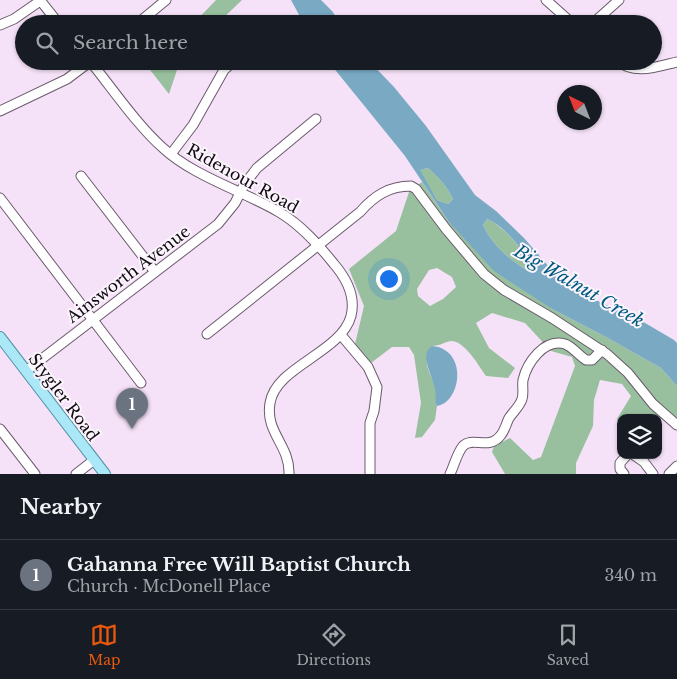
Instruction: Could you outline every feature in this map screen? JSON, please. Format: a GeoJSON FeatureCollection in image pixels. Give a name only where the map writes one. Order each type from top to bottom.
{"type":"FeatureCollection","features":[{"type":"Feature","properties":{"kind":"main road","name":"Stygler Road"},"geometry":{"type":"LineString","coordinates":[[0,337],[105,474]]}},
{"type":"Feature","properties":{"kind":"street"},"geometry":{"type":"LineString","coordinates":[[148,15],[166,0]]}},
{"type":"Feature","properties":{"kind":"street"},"geometry":{"type":"LineString","coordinates":[[546,0],[563,15]]}},
{"type":"Feature","properties":{"kind":"street"},"geometry":{"type":"LineString","coordinates":[[602,15],[618,0]]}},
{"type":"Feature","properties":{"kind":"street"},"geometry":{"type":"LineString","coordinates":[[20,15],[40,1],[52,15]]}},
{"type":"Feature","properties":{"kind":"street"},"geometry":{"type":"LineString","coordinates":[[0,25],[15,18]]}},
{"type":"Feature","properties":{"kind":"street"},"geometry":{"type":"LineString","coordinates":[[662,65],[677,62]]}},
{"type":"Feature","properties":{"kind":"street"},"geometry":{"type":"LineString","coordinates":[[0,111],[67,79],[78,70]]}},
{"type":"Feature","properties":{"kind":"street","name":"Ridenour Road"},"geometry":{"type":"LineString","coordinates":[[97,70],[162,148],[199,172],[281,213],[302,228],[319,245],[343,275],[352,295],[351,316],[341,335],[283,380],[275,390],[270,401],[271,422],[274,433],[286,454],[289,474]]}},
{"type":"Feature","properties":{"kind":"street"},"geometry":{"type":"LineString","coordinates":[[170,154],[201,112],[224,70]]}},
{"type":"Feature","properties":{"kind":"street","name":"Ainsworth Avenue"},"geometry":{"type":"LineString","coordinates":[[26,371],[218,224],[235,203],[256,168],[316,118]]}},
{"type":"Feature","properties":{"kind":"street"},"geometry":{"type":"LineString","coordinates":[[81,176],[155,272]]}},
{"type":"Feature","properties":{"kind":"street"},"geometry":{"type":"LineString","coordinates":[[207,334],[360,212],[375,196],[384,191],[411,186],[416,189],[458,244],[484,274],[504,290],[602,350],[628,373],[653,404],[677,425]]}},
{"type":"Feature","properties":{"kind":"street"},"geometry":{"type":"LineString","coordinates":[[0,198],[141,383]]}},
{"type":"Feature","properties":{"kind":"street"},"geometry":{"type":"LineString","coordinates":[[341,335],[368,367],[377,387],[374,412],[370,423],[370,474]]}},
{"type":"Feature","properties":{"kind":"street"},"geometry":{"type":"LineString","coordinates":[[450,474],[463,446],[468,443],[491,443],[500,436],[522,399],[523,380],[530,362],[538,353],[555,343],[565,344],[586,360],[592,360],[602,350]]}},
{"type":"Feature","properties":{"kind":"street"},"geometry":{"type":"LineString","coordinates":[[0,429],[35,474]]}},
{"type":"Feature","properties":{"kind":"street"},"geometry":{"type":"LineString","coordinates":[[624,459],[620,463],[620,467],[624,474]]}},
{"type":"Feature","properties":{"kind":"street"},"geometry":{"type":"LineString","coordinates":[[640,459],[653,474]]}},
{"type":"Feature","properties":{"kind":"street"},"geometry":{"type":"LineString","coordinates":[[76,474],[94,460]]}},
{"type":"Feature","properties":{"kind":"street"},"geometry":{"type":"LineString","coordinates":[[669,474],[677,466]]}},
{"type":"Feature","properties":{"kind":"green space"},"geometry":{"type":"Polygon","coordinates":[[[216,0],[242,0],[226,15],[202,15],[216,0]]]}},
{"type":"Feature","properties":{"kind":"green space"},"geometry":{"type":"Polygon","coordinates":[[[150,70],[177,70],[169,94],[150,70]]]}},
{"type":"Feature","properties":{"kind":"green space"},"geometry":{"type":"Polygon","coordinates":[[[428,168],[451,194],[453,199],[448,204],[437,200],[419,170],[428,168]]]}},
{"type":"Feature","properties":{"kind":"green space"},"geometry":{"type":"Polygon","coordinates":[[[422,182],[449,222],[552,309],[661,368],[677,386],[677,421],[668,414],[662,418],[662,414],[620,414],[631,396],[622,384],[600,380],[594,400],[593,426],[576,463],[576,474],[505,474],[492,452],[494,446],[510,438],[533,460],[541,457],[575,366],[572,357],[551,351],[525,323],[492,313],[476,323],[489,348],[515,368],[508,378],[486,376],[471,354],[456,342],[451,341],[432,346],[427,363],[436,393],[435,420],[422,437],[415,438],[421,403],[414,355],[409,347],[392,347],[371,363],[355,344],[364,306],[349,269],[396,231],[409,192],[422,182]],[[437,268],[429,270],[417,289],[418,296],[430,306],[443,299],[456,287],[452,277],[437,268]]]}},
{"type":"Feature","properties":{"kind":"green space"},"geometry":{"type":"Polygon","coordinates":[[[487,219],[501,228],[519,247],[532,268],[528,271],[508,257],[496,245],[483,225],[487,219]]]}},
{"type":"Feature","properties":{"kind":"water"},"geometry":{"type":"Polygon","coordinates":[[[291,0],[321,0],[335,15],[299,15],[291,0]]]}},
{"type":"Feature","properties":{"kind":"water"},"geometry":{"type":"Polygon","coordinates":[[[335,70],[378,70],[426,126],[475,195],[496,211],[524,238],[557,276],[589,297],[640,320],[674,340],[677,343],[677,386],[661,368],[552,309],[494,271],[449,222],[405,156],[335,70]],[[428,168],[420,170],[437,200],[448,204],[453,199],[442,182],[428,168]],[[487,219],[483,225],[491,239],[508,257],[521,267],[528,271],[532,269],[524,254],[513,240],[487,219]]]}},
{"type":"Feature","properties":{"kind":"water"},"geometry":{"type":"Polygon","coordinates":[[[432,346],[444,349],[451,356],[456,365],[457,376],[456,386],[452,395],[445,402],[437,406],[435,403],[435,388],[426,357],[427,351],[432,346]]]}},
{"type":"Feature","properties":{"kind":"place","name":"Gahanna Free Will Baptist Church"},"geometry":{"type":"Point","coordinates":[132,429]}},
{"type":"Feature","properties":{"kind":"water label","name":"Big Walnut Creek"},"geometry":{"type":"Point","coordinates":[579,286]}}]}
